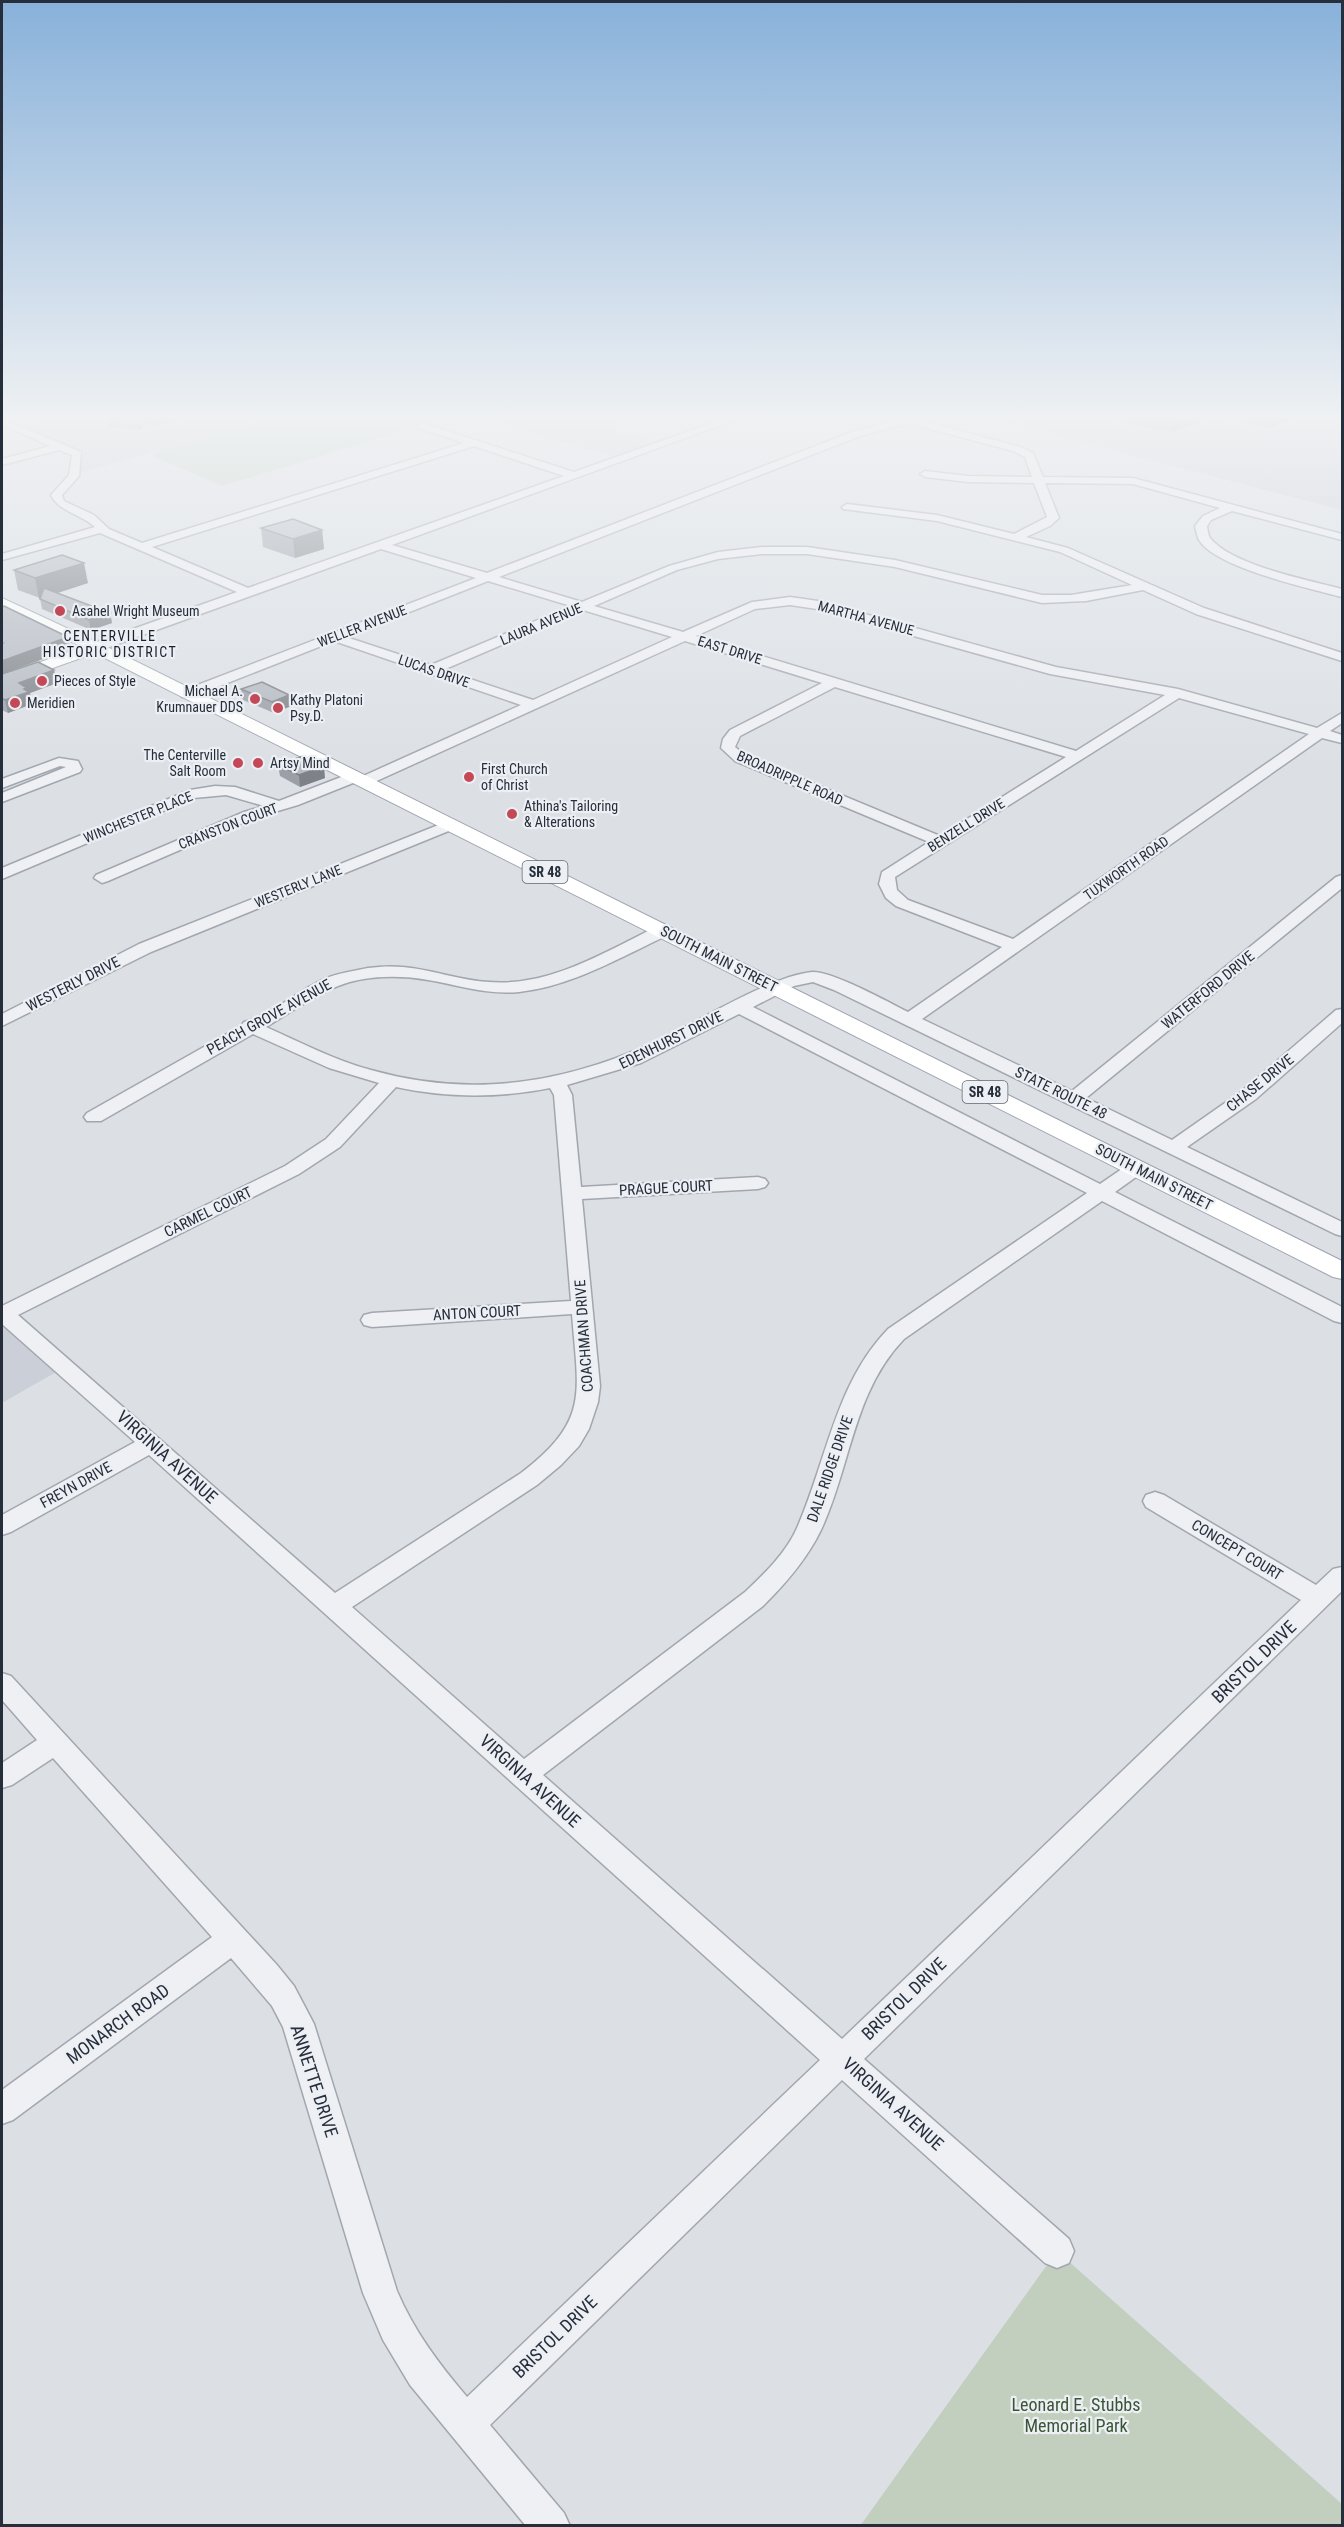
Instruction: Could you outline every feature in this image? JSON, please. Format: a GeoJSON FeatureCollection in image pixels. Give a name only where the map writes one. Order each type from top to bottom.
{"type":"FeatureCollection","features":[{"type":"Feature","properties":{"kind":"main road","name":"SR 48"},"geometry":{"type":"LineString","coordinates":[[2,602],[96,647]]}},
{"type":"Feature","properties":{"kind":"main road"},"geometry":{"type":"LineString","coordinates":[[2,681],[96,647]]}},
{"type":"Feature","properties":{"kind":"main road","name":"SOUTH MAIN STREET"},"geometry":{"type":"LineString","coordinates":[[96,647],[1342,1271]]}},
{"type":"Feature","properties":{"kind":"street"},"geometry":{"type":"LineString","coordinates":[[2,556],[79,535]]}},
{"type":"Feature","properties":{"kind":"street"},"geometry":{"type":"LineString","coordinates":[[114,535],[249,593]]}},
{"type":"Feature","properties":{"kind":"street"},"geometry":{"type":"LineString","coordinates":[[141,547],[180,535]]}},
{"type":"Feature","properties":{"kind":"street"},"geometry":{"type":"LineString","coordinates":[[96,647],[409,535]]}},
{"type":"Feature","properties":{"kind":"street","name":"WELLER AVENUE"},"geometry":{"type":"LineString","coordinates":[[187,694],[596,535]]}},
{"type":"Feature","properties":{"kind":"street"},"geometry":{"type":"LineString","coordinates":[[1008,535],[1078,554],[1144,586],[1220,618],[1342,657]]}},
{"type":"Feature","properties":{"kind":"street"},"geometry":{"type":"LineString","coordinates":[[1017,537],[1022,535]]}},
{"type":"Feature","properties":{"kind":"street"},"geometry":{"type":"LineString","coordinates":[[1202,535],[1211,547],[1238,562],[1342,593]]}},
{"type":"Feature","properties":{"kind":"street","name":"EAST DRIVE"},"geometry":{"type":"LineString","coordinates":[[381,545],[1078,756]]}},
{"type":"Feature","properties":{"kind":"street","name":"LAURA AVENUE"},"geometry":{"type":"LineString","coordinates":[[431,670],[697,560],[737,553],[776,549],[863,556],[1049,601],[1077,599],[1144,586]]}},
{"type":"Feature","properties":{"kind":"street","name":"MARTHA AVENUE"},"geometry":{"type":"LineString","coordinates":[[359,779],[534,705],[752,606],[779,601],[801,602],[1055,671],[1178,693],[1342,739]]}},
{"type":"Feature","properties":{"kind":"street","name":"LUCAS DRIVE"},"geometry":{"type":"LineString","coordinates":[[334,637],[534,705]]}},
{"type":"Feature","properties":{"kind":"street","name":"BROADRIPPLE ROAD"},"geometry":{"type":"LineString","coordinates":[[834,682],[735,734],[730,739],[728,748],[740,758],[939,841]]}},
{"type":"Feature","properties":{"kind":"street","name":"BENZELL DRIVE"},"geometry":{"type":"LineString","coordinates":[[1016,946],[895,899],[889,892],[886,880],[893,870],[1178,693]]}},
{"type":"Feature","properties":{"kind":"street","name":"TUXWORTH ROAD"},"geometry":{"type":"LineString","coordinates":[[910,1019],[1342,717]]}},
{"type":"Feature","properties":{"kind":"street"},"geometry":{"type":"LineString","coordinates":[[2,784],[59,762],[73,764],[75,769],[2,798]]}},
{"type":"Feature","properties":{"kind":"street","name":"CRANSTON COURT"},"geometry":{"type":"LineString","coordinates":[[102,878],[249,815],[359,779]]}},
{"type":"Feature","properties":{"kind":"street","name":"WINCHESTER PLACE"},"geometry":{"type":"LineString","coordinates":[[2,874],[211,789],[238,790],[278,806]]}},
{"type":"Feature","properties":{"kind":"street","name":"WESTERLY LANE"},"geometry":{"type":"LineString","coordinates":[[145,948],[451,825]]}},
{"type":"Feature","properties":{"kind":"street","name":"WATERFORD DRIVE"},"geometry":{"type":"LineString","coordinates":[[1074,1099],[1342,880]]}},
{"type":"Feature","properties":{"kind":"street","name":"PEACH GROVE AVENUE"},"geometry":{"type":"LineString","coordinates":[[94,1117],[317,988],[350,976],[397,972],[432,976],[482,987],[531,986],[564,976],[662,931]]}},
{"type":"Feature","properties":{"kind":"street","name":"WESTERLY DRIVE"},"geometry":{"type":"LineString","coordinates":[[2,1021],[145,948]]}},
{"type":"Feature","properties":{"kind":"street","name":"STATE ROUTE 48"},"geometry":{"type":"LineString","coordinates":[[777,988],[798,979],[822,978],[1342,1230]]}},
{"type":"Feature","properties":{"kind":"street","name":"EDENHURST DRIVE"},"geometry":{"type":"LineString","coordinates":[[250,1026],[345,1068],[391,1081],[431,1088],[501,1089],[557,1083],[609,1069],[635,1059],[777,988]]}},
{"type":"Feature","properties":{"kind":"street"},"geometry":{"type":"LineString","coordinates":[[740,1006],[1342,1316]]}},
{"type":"Feature","properties":{"kind":"street","name":"CHASE DRIVE"},"geometry":{"type":"LineString","coordinates":[[1174,1147],[1249,1095],[1342,1014]]}},
{"type":"Feature","properties":{"kind":"street","name":"CARMEL COURT"},"geometry":{"type":"LineString","coordinates":[[2,1313],[292,1170],[333,1143],[391,1081]]}},
{"type":"Feature","properties":{"kind":"street","name":"COACHMAN DRIVE"},"geometry":{"type":"LineString","coordinates":[[334,1606],[529,1479],[558,1457],[581,1426],[587,1409],[589,1386],[563,1095],[557,1083]]}},
{"type":"Feature","properties":{"kind":"street","name":"DALE RIDGE DRIVE"},"geometry":{"type":"LineString","coordinates":[[523,1775],[754,1599],[778,1576],[799,1548],[809,1529],[857,1390],[867,1370],[896,1334],[1136,1168]]}},
{"type":"Feature","properties":{"kind":"street","name":"PRAGUE COURT"},"geometry":{"type":"LineString","coordinates":[[573,1194],[758,1183]]}},
{"type":"Feature","properties":{"kind":"street","name":"ANTON COURT"},"geometry":{"type":"LineString","coordinates":[[372,1320],[582,1307]]}},
{"type":"Feature","properties":{"kind":"street","name":"VIRGINIA AVENUE"},"geometry":{"type":"LineString","coordinates":[[2,1313],[843,2058],[1057,2251]]}},
{"type":"Feature","properties":{"kind":"street","name":"FREYN DRIVE"},"geometry":{"type":"LineString","coordinates":[[2,1526],[151,1443]]}},
{"type":"Feature","properties":{"kind":"street","name":"CONCEPT COURT"},"geometry":{"type":"LineString","coordinates":[[1155,1501],[1319,1599]]}},
{"type":"Feature","properties":{"kind":"street","name":"BRISTOL DRIVE"},"geometry":{"type":"LineString","coordinates":[[466,2423],[1342,1576]]}},
{"type":"Feature","properties":{"kind":"street","name":"ANNETTE DRIVE"},"geometry":{"type":"LineString","coordinates":[[2,1683],[234,1938],[283,1996],[298,2024],[380,2294],[395,2328],[423,2372],[551,2526]]}},
{"type":"Feature","properties":{"kind":"street"},"geometry":{"type":"LineString","coordinates":[[2,1777],[56,1743]]}},
{"type":"Feature","properties":{"kind":"street","name":"MONARCH ROAD"},"geometry":{"type":"LineString","coordinates":[[2,2109],[234,1938]]}},
{"type":"Feature","properties":{"kind":"shaded area"},"geometry":{"type":"Polygon","coordinates":[[[2,1313],[65,1367],[2,1403],[2,1313]]]}},
{"type":"Feature","properties":{"kind":"green space","name":"Leonard E. Stubbs Memorial Park"},"geometry":{"type":"Polygon","coordinates":[[[1057,2251],[1342,2504],[1342,2526],[860,2526],[1057,2251]]]}},
{"type":"Feature","properties":{"kind":"building"},"geometry":{"type":"Polygon","coordinates":[[[281,535],[306,535],[293,539],[281,535]]]}},
{"type":"Feature","properties":{"kind":"building"},"geometry":{"type":"Polygon","coordinates":[[[62,555],[84,563],[35,578],[14,570],[62,555]]]}},
{"type":"Feature","properties":{"kind":"building"},"geometry":{"type":"Polygon","coordinates":[[[44,588],[110,613],[89,620],[40,599],[44,588]]]}},
{"type":"Feature","properties":{"kind":"building"},"geometry":{"type":"Polygon","coordinates":[[[2,607],[68,637],[2,661],[2,607]]]}},
{"type":"Feature","properties":{"kind":"building"},"geometry":{"type":"Polygon","coordinates":[[[38,662],[54,670],[19,683],[29,692],[5,700],[2,698],[2,674],[38,662]]]}},
{"type":"Feature","properties":{"kind":"building"},"geometry":{"type":"Polygon","coordinates":[[[262,682],[289,695],[272,702],[241,689],[262,682]]]}},
{"type":"Feature","properties":{"kind":"building"},"geometry":{"type":"Polygon","coordinates":[[[303,756],[324,766],[299,775],[278,765],[303,756]]]}},
{"type":"Feature","properties":{"kind":"place","name":"Asahel Wright Museum"},"geometry":{"type":"Point","coordinates":[60,611]}},
{"type":"Feature","properties":{"kind":"place","name":"Pieces of Style"},"geometry":{"type":"Point","coordinates":[42,681]}},
{"type":"Feature","properties":{"kind":"place","name":"Michael A. Krumnauer DDS"},"geometry":{"type":"Point","coordinates":[255,699]}},
{"type":"Feature","properties":{"kind":"place","name":"Meridien"},"geometry":{"type":"Point","coordinates":[15,703]}},
{"type":"Feature","properties":{"kind":"place","name":"Kathy Platoni Psy.D."},"geometry":{"type":"Point","coordinates":[278,708]}},
{"type":"Feature","properties":{"kind":"place","name":"The Centerville Salt Room"},"geometry":{"type":"Point","coordinates":[238,763]}},
{"type":"Feature","properties":{"kind":"place","name":"Artsy Mind"},"geometry":{"type":"Point","coordinates":[258,763]}},
{"type":"Feature","properties":{"kind":"place","name":"First Church of Christ"},"geometry":{"type":"Point","coordinates":[469,777]}},
{"type":"Feature","properties":{"kind":"place","name":"Athina's Tailoring & Alterations"},"geometry":{"type":"Point","coordinates":[512,814]}},
{"type":"Feature","properties":{"kind":"district","name":"CENTERVILLE HISTORIC DISTRICT"},"geometry":{"type":"Point","coordinates":[110,644]}}]}
